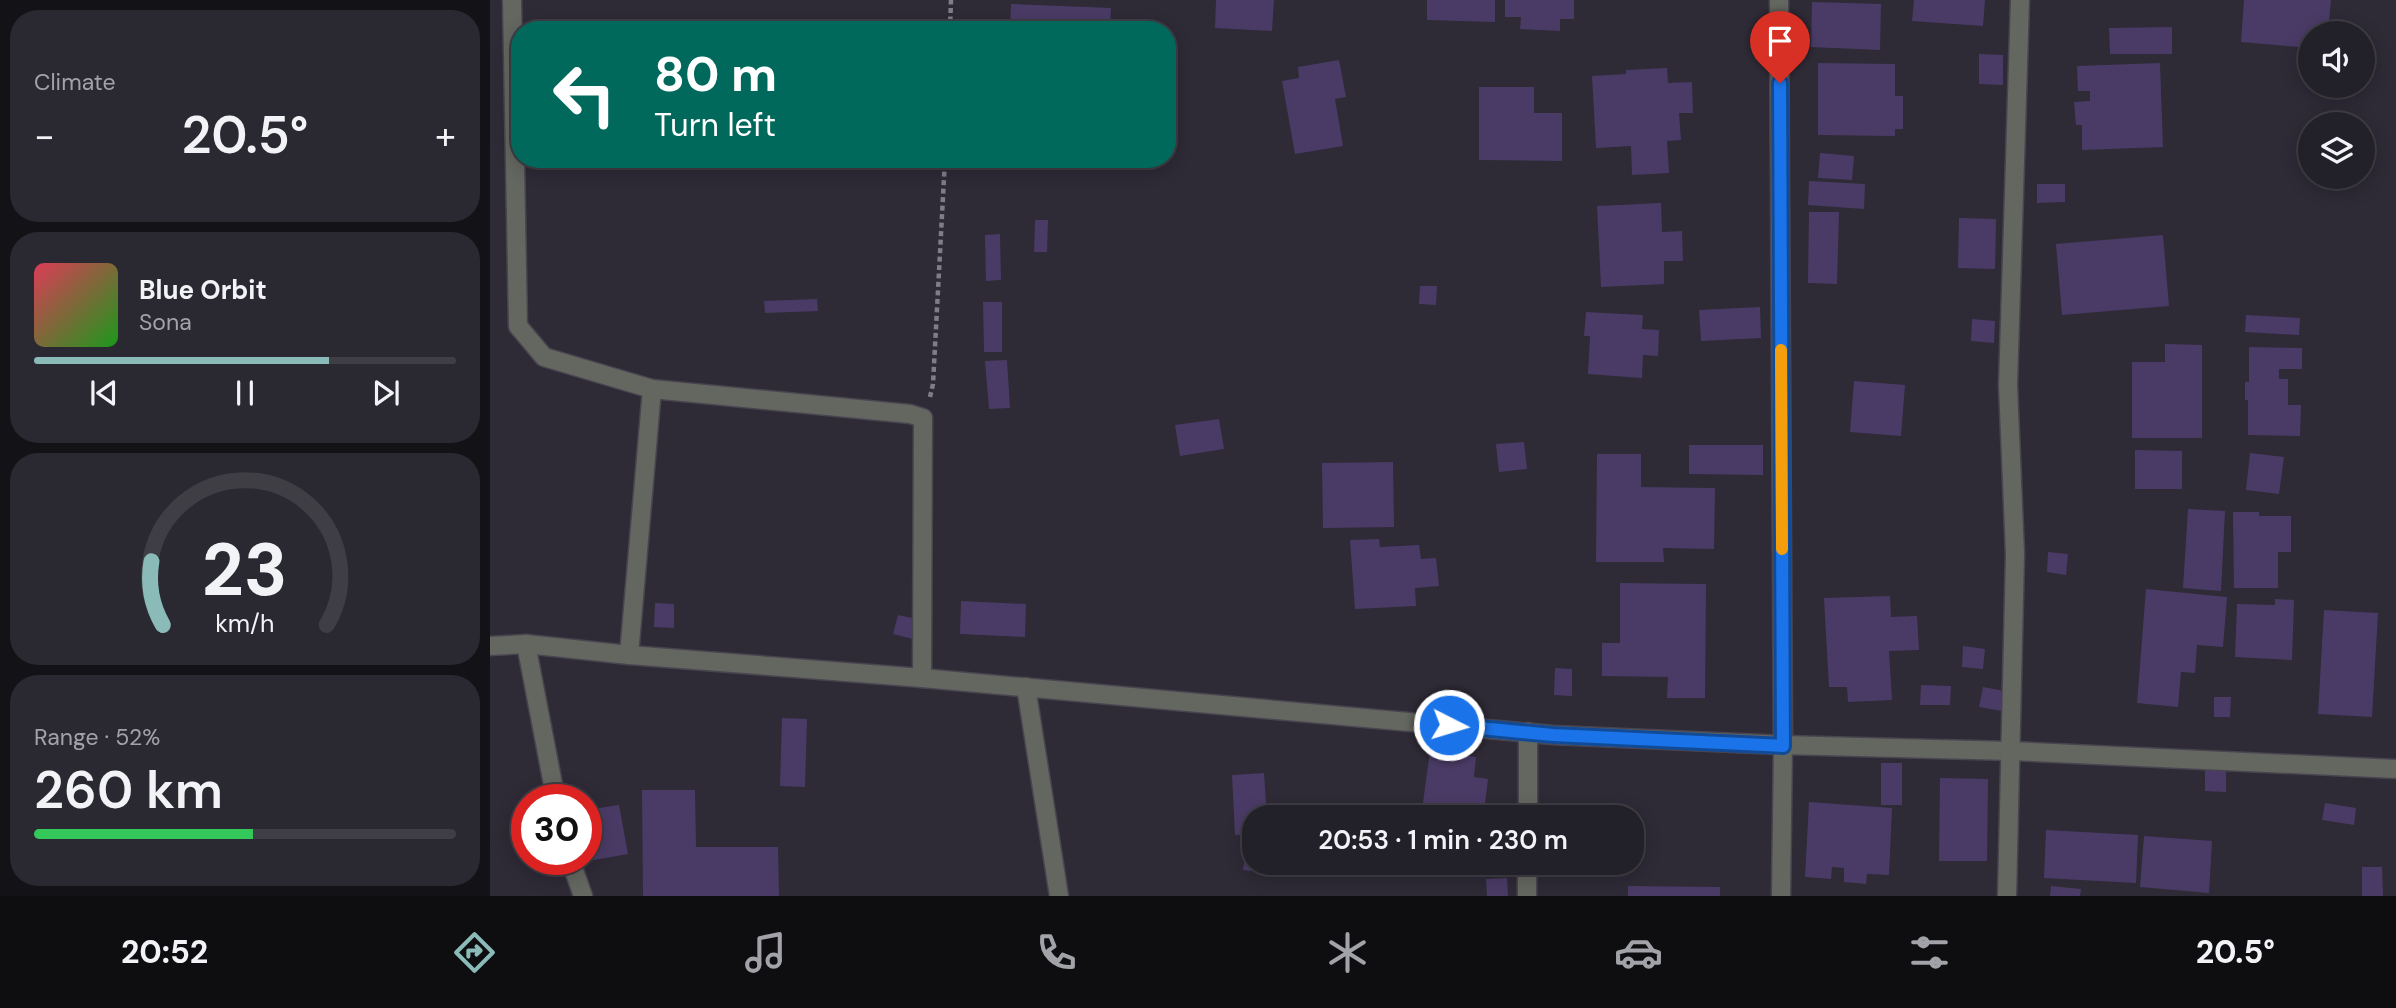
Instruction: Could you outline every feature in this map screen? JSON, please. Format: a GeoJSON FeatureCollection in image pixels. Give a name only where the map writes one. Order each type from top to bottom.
{"type":"FeatureCollection","features":[{"type":"Feature","properties":{"kind":"street"},"geometry":{"type":"LineString","coordinates":[[512,0],[512,21]]}},
{"type":"Feature","properties":{"kind":"street"},"geometry":{"type":"LineString","coordinates":[[1779,0],[1783,746],[1781,896]]}},
{"type":"Feature","properties":{"kind":"street"},"geometry":{"type":"LineString","coordinates":[[2007,896],[2015,554],[2008,386],[2020,0]]}},
{"type":"Feature","properties":{"kind":"street"},"geometry":{"type":"LineString","coordinates":[[515,168],[518,326],[544,357],[652,389],[910,414],[923,418],[922,678]]}},
{"type":"Feature","properties":{"kind":"street"},"geometry":{"type":"LineString","coordinates":[[629,655],[652,389]]}},
{"type":"Feature","properties":{"kind":"street"},"geometry":{"type":"LineString","coordinates":[[490,646],[526,644],[1528,732],[1783,746],[2011,751],[2396,769]]}},
{"type":"Feature","properties":{"kind":"street"},"geometry":{"type":"LineString","coordinates":[[526,644],[553,784]]}},
{"type":"Feature","properties":{"kind":"street"},"geometry":{"type":"LineString","coordinates":[[1026,687],[1059,896]]}},
{"type":"Feature","properties":{"kind":"street"},"geometry":{"type":"LineString","coordinates":[[1528,732],[1528,805]]}},
{"type":"Feature","properties":{"kind":"street"},"geometry":{"type":"LineString","coordinates":[[576,875],[583,896]]}},
{"type":"Feature","properties":{"kind":"street"},"geometry":{"type":"LineString","coordinates":[[1527,875],[1527,896]]}},
{"type":"Feature","properties":{"kind":"path"},"geometry":{"type":"LineString","coordinates":[[950,21],[951,0]]}},
{"type":"Feature","properties":{"kind":"path"},"geometry":{"type":"LineString","coordinates":[[923,418],[933,384],[945,168]]}},
{"type":"Feature","properties":{"kind":"building"},"geometry":{"type":"Polygon","coordinates":[[[1216,0],[1274,0],[1272,31],[1215,28],[1216,0]]]}},
{"type":"Feature","properties":{"kind":"building"},"geometry":{"type":"Polygon","coordinates":[[[1427,0],[1495,0],[1495,22],[1427,20],[1427,0]]]}},
{"type":"Feature","properties":{"kind":"building"},"geometry":{"type":"Polygon","coordinates":[[[1505,0],[1574,0],[1574,19],[1560,19],[1560,31],[1520,29],[1521,17],[1505,17],[1505,0]]]}},
{"type":"Feature","properties":{"kind":"building"},"geometry":{"type":"Polygon","coordinates":[[[1914,0],[1985,0],[1983,26],[1912,21],[1914,0]]]}},
{"type":"Feature","properties":{"kind":"building"},"geometry":{"type":"Polygon","coordinates":[[[2244,0],[2331,0],[2329,21],[2298,21],[2298,47],[2241,42],[2244,0]]]}},
{"type":"Feature","properties":{"kind":"building"},"geometry":{"type":"Polygon","coordinates":[[[1812,2],[1881,4],[1880,50],[1811,47],[1812,2]]]}},
{"type":"Feature","properties":{"kind":"building"},"geometry":{"type":"Polygon","coordinates":[[[1011,4],[1111,8],[1110,21],[1010,21],[1011,4]]]}},
{"type":"Feature","properties":{"kind":"building"},"geometry":{"type":"Polygon","coordinates":[[[2172,27],[2172,54],[2110,54],[2109,28],[2172,27]]]}},
{"type":"Feature","properties":{"kind":"building"},"geometry":{"type":"Polygon","coordinates":[[[1979,54],[2003,55],[2003,85],[1979,84],[1979,54]]]}},
{"type":"Feature","properties":{"kind":"building"},"geometry":{"type":"Polygon","coordinates":[[[1339,60],[1346,97],[1335,99],[1343,146],[1295,154],[1282,81],[1299,78],[1298,67],[1339,60]]]}},
{"type":"Feature","properties":{"kind":"building"},"geometry":{"type":"Polygon","coordinates":[[[1818,63],[1895,64],[1895,96],[1903,96],[1903,129],[1895,129],[1895,136],[1818,135],[1818,63]]]}},
{"type":"Feature","properties":{"kind":"building"},"geometry":{"type":"Polygon","coordinates":[[[2160,63],[2163,147],[2082,150],[2082,125],[2076,125],[2074,102],[2090,101],[2090,91],[2078,91],[2077,66],[2160,63]]]}},
{"type":"Feature","properties":{"kind":"building"},"geometry":{"type":"Polygon","coordinates":[[[1667,68],[1668,83],[1692,82],[1693,113],[1679,113],[1681,140],[1667,141],[1669,173],[1632,175],[1631,146],[1596,148],[1592,76],[1626,74],[1626,70],[1667,68]]]}},
{"type":"Feature","properties":{"kind":"building"},"geometry":{"type":"Polygon","coordinates":[[[1479,87],[1534,87],[1534,113],[1562,113],[1562,161],[1479,160],[1479,87]]]}},
{"type":"Feature","properties":{"kind":"building"},"geometry":{"type":"Polygon","coordinates":[[[1820,153],[1854,156],[1852,180],[1818,178],[1820,153]]]}},
{"type":"Feature","properties":{"kind":"building"},"geometry":{"type":"Polygon","coordinates":[[[1809,181],[1865,184],[1864,209],[1808,205],[1809,181]]]}},
{"type":"Feature","properties":{"kind":"building"},"geometry":{"type":"Polygon","coordinates":[[[2037,184],[2065,184],[2065,202],[2037,203],[2037,184]]]}},
{"type":"Feature","properties":{"kind":"building"},"geometry":{"type":"Polygon","coordinates":[[[1661,203],[1662,232],[1682,231],[1683,261],[1664,261],[1664,284],[1601,287],[1597,206],[1661,203]]]}},
{"type":"Feature","properties":{"kind":"building"},"geometry":{"type":"Polygon","coordinates":[[[1809,212],[1839,212],[1837,284],[1808,283],[1809,212]]]}},
{"type":"Feature","properties":{"kind":"building"},"geometry":{"type":"Polygon","coordinates":[[[1959,218],[1996,219],[1995,269],[1958,268],[1959,218]]]}},
{"type":"Feature","properties":{"kind":"building"},"geometry":{"type":"Polygon","coordinates":[[[1035,220],[1048,220],[1047,252],[1034,252],[1035,220]]]}},
{"type":"Feature","properties":{"kind":"building"},"geometry":{"type":"Polygon","coordinates":[[[1000,234],[1001,280],[986,281],[985,235],[1000,234]]]}},
{"type":"Feature","properties":{"kind":"building"},"geometry":{"type":"Polygon","coordinates":[[[2163,235],[2169,306],[2062,315],[2056,244],[2163,235]]]}},
{"type":"Feature","properties":{"kind":"building"},"geometry":{"type":"Polygon","coordinates":[[[1420,286],[1437,286],[1436,305],[1419,304],[1420,286]]]}},
{"type":"Feature","properties":{"kind":"building"},"geometry":{"type":"Polygon","coordinates":[[[817,299],[818,311],[765,313],[764,301],[817,299]]]}},
{"type":"Feature","properties":{"kind":"building"},"geometry":{"type":"Polygon","coordinates":[[[983,302],[1002,302],[1002,352],[984,352],[983,302]]]}},
{"type":"Feature","properties":{"kind":"building"},"geometry":{"type":"Polygon","coordinates":[[[1760,307],[1761,338],[1701,341],[1699,310],[1760,307]]]}},
{"type":"Feature","properties":{"kind":"building"},"geometry":{"type":"Polygon","coordinates":[[[1586,312],[1643,315],[1642,329],[1659,330],[1658,356],[1643,355],[1642,378],[1588,374],[1590,336],[1584,336],[1586,312]]]}},
{"type":"Feature","properties":{"kind":"building"},"geometry":{"type":"Polygon","coordinates":[[[2246,315],[2300,318],[2299,335],[2245,332],[2246,315]]]}},
{"type":"Feature","properties":{"kind":"building"},"geometry":{"type":"Polygon","coordinates":[[[1972,319],[1995,321],[1994,343],[1971,341],[1972,319]]]}},
{"type":"Feature","properties":{"kind":"building"},"geometry":{"type":"Polygon","coordinates":[[[2165,344],[2202,345],[2202,438],[2132,438],[2132,362],[2165,362],[2165,344]]]}},
{"type":"Feature","properties":{"kind":"building"},"geometry":{"type":"Polygon","coordinates":[[[2249,347],[2302,348],[2302,369],[2279,369],[2279,379],[2288,379],[2288,405],[2301,405],[2300,436],[2248,435],[2245,382],[2249,382],[2249,347]]]}},
{"type":"Feature","properties":{"kind":"building"},"geometry":{"type":"Polygon","coordinates":[[[1007,360],[1010,408],[989,409],[985,361],[1007,360]]]}},
{"type":"Feature","properties":{"kind":"building"},"geometry":{"type":"Polygon","coordinates":[[[1854,381],[1905,385],[1901,436],[1850,432],[1854,381]]]}},
{"type":"Feature","properties":{"kind":"building"},"geometry":{"type":"Polygon","coordinates":[[[1219,419],[1224,449],[1180,456],[1175,425],[1219,419]]]}},
{"type":"Feature","properties":{"kind":"building"},"geometry":{"type":"Polygon","coordinates":[[[1524,442],[1527,469],[1499,472],[1496,444],[1524,442]]]}},
{"type":"Feature","properties":{"kind":"building"},"geometry":{"type":"Polygon","coordinates":[[[1689,445],[1763,445],[1763,475],[1689,474],[1689,445]]]}},
{"type":"Feature","properties":{"kind":"building"},"geometry":{"type":"Polygon","coordinates":[[[2135,450],[2182,451],[2182,489],[2135,489],[2135,450]]]}},
{"type":"Feature","properties":{"kind":"building"},"geometry":{"type":"Polygon","coordinates":[[[2250,453],[2284,457],[2279,494],[2246,490],[2250,453]]]}},
{"type":"Feature","properties":{"kind":"building"},"geometry":{"type":"Polygon","coordinates":[[[1597,454],[1641,454],[1641,487],[1715,488],[1714,549],[1663,548],[1664,562],[1596,562],[1597,454]]]}},
{"type":"Feature","properties":{"kind":"building"},"geometry":{"type":"Polygon","coordinates":[[[1393,462],[1394,527],[1323,528],[1322,463],[1393,462]]]}},
{"type":"Feature","properties":{"kind":"building"},"geometry":{"type":"Polygon","coordinates":[[[2188,509],[2225,511],[2221,591],[2183,588],[2188,509]]]}},
{"type":"Feature","properties":{"kind":"building"},"geometry":{"type":"Polygon","coordinates":[[[2233,512],[2259,512],[2259,516],[2291,516],[2291,552],[2278,552],[2278,588],[2234,588],[2233,512]]]}},
{"type":"Feature","properties":{"kind":"building"},"geometry":{"type":"Polygon","coordinates":[[[1379,539],[1380,547],[1419,545],[1421,559],[1436,558],[1439,586],[1415,588],[1416,606],[1355,609],[1350,540],[1379,539]]]}},
{"type":"Feature","properties":{"kind":"building"},"geometry":{"type":"Polygon","coordinates":[[[2048,552],[2068,554],[2066,575],[2047,572],[2048,552]]]}},
{"type":"Feature","properties":{"kind":"building"},"geometry":{"type":"Polygon","coordinates":[[[1620,583],[1706,584],[1705,698],[1667,698],[1668,677],[1602,676],[1602,643],[1620,643],[1620,583]]]}},
{"type":"Feature","properties":{"kind":"building"},"geometry":{"type":"Polygon","coordinates":[[[2146,589],[2227,597],[2223,647],[2197,645],[2195,673],[2181,672],[2178,707],[2137,703],[2146,589]]]}},
{"type":"Feature","properties":{"kind":"building"},"geometry":{"type":"Polygon","coordinates":[[[1890,596],[1891,617],[1917,616],[1919,650],[1889,651],[1892,700],[1848,702],[1847,687],[1829,687],[1824,598],[1890,596]]]}},
{"type":"Feature","properties":{"kind":"building"},"geometry":{"type":"Polygon","coordinates":[[[2275,599],[2294,600],[2292,660],[2235,657],[2237,604],[2275,605],[2275,599]]]}},
{"type":"Feature","properties":{"kind":"building"},"geometry":{"type":"Polygon","coordinates":[[[961,601],[1026,604],[1025,637],[960,634],[961,601]]]}},
{"type":"Feature","properties":{"kind":"building"},"geometry":{"type":"Polygon","coordinates":[[[655,603],[674,604],[674,628],[654,627],[655,603]]]}},
{"type":"Feature","properties":{"kind":"building"},"geometry":{"type":"Polygon","coordinates":[[[2324,610],[2378,613],[2372,717],[2318,714],[2324,610]]]}},
{"type":"Feature","properties":{"kind":"building"},"geometry":{"type":"Polygon","coordinates":[[[898,615],[917,619],[913,639],[893,634],[898,615]]]}},
{"type":"Feature","properties":{"kind":"building"},"geometry":{"type":"Polygon","coordinates":[[[1963,646],[1985,649],[1983,669],[1962,667],[1963,646]]]}},
{"type":"Feature","properties":{"kind":"building"},"geometry":{"type":"Polygon","coordinates":[[[1555,668],[1572,669],[1572,696],[1554,695],[1555,668]]]}},
{"type":"Feature","properties":{"kind":"building"},"geometry":{"type":"Polygon","coordinates":[[[1921,685],[1951,686],[1950,705],[1920,705],[1921,685]]]}},
{"type":"Feature","properties":{"kind":"building"},"geometry":{"type":"Polygon","coordinates":[[[1983,687],[2005,691],[2002,711],[1979,707],[1983,687]]]}},
{"type":"Feature","properties":{"kind":"building"},"geometry":{"type":"Polygon","coordinates":[[[2214,697],[2231,697],[2230,717],[2214,717],[2214,697]]]}},
{"type":"Feature","properties":{"kind":"building"},"geometry":{"type":"Polygon","coordinates":[[[782,718],[807,719],[805,787],[780,786],[782,718]]]}},
{"type":"Feature","properties":{"kind":"building"},"geometry":{"type":"Polygon","coordinates":[[[1430,751],[1476,757],[1474,777],[1488,779],[1485,803],[1488,805],[1423,805],[1430,751]]]}},
{"type":"Feature","properties":{"kind":"building"},"geometry":{"type":"Polygon","coordinates":[[[1881,763],[1902,763],[1902,805],[1881,805],[1881,763]]]}},
{"type":"Feature","properties":{"kind":"building"},"geometry":{"type":"Polygon","coordinates":[[[2205,766],[2226,766],[2226,792],[2205,791],[2205,766]]]}},
{"type":"Feature","properties":{"kind":"building"},"geometry":{"type":"Polygon","coordinates":[[[1264,773],[1266,805],[1242,805],[1242,835],[1235,835],[1232,775],[1264,773]]]}},
{"type":"Feature","properties":{"kind":"building"},"geometry":{"type":"Polygon","coordinates":[[[1940,778],[1988,779],[1987,861],[1939,861],[1940,778]]]}},
{"type":"Feature","properties":{"kind":"building"},"geometry":{"type":"Polygon","coordinates":[[[642,790],[695,790],[696,847],[778,847],[779,896],[643,896],[642,790]]]}},
{"type":"Feature","properties":{"kind":"building"},"geometry":{"type":"Polygon","coordinates":[[[1809,802],[1892,808],[1889,875],[1867,874],[1866,884],[1844,882],[1844,868],[1832,867],[1831,879],[1805,877],[1809,802]]]}},
{"type":"Feature","properties":{"kind":"building"},"geometry":{"type":"Polygon","coordinates":[[[2325,803],[2356,808],[2354,825],[2322,820],[2325,803]]]}},
{"type":"Feature","properties":{"kind":"building"},"geometry":{"type":"Polygon","coordinates":[[[619,805],[628,854],[602,859],[602,808],[619,805]]]}},
{"type":"Feature","properties":{"kind":"building"},"geometry":{"type":"Polygon","coordinates":[[[2046,830],[2138,835],[2136,883],[2044,878],[2046,830]]]}},
{"type":"Feature","properties":{"kind":"building"},"geometry":{"type":"Polygon","coordinates":[[[2144,836],[2212,841],[2209,893],[2140,887],[2144,836]]]}},
{"type":"Feature","properties":{"kind":"building"},"geometry":{"type":"Polygon","coordinates":[[[2362,867],[2382,867],[2383,896],[2362,896],[2362,867]]]}},
{"type":"Feature","properties":{"kind":"building"},"geometry":{"type":"Polygon","coordinates":[[[1507,878],[1508,896],[1487,896],[1486,879],[1507,878]]]}},
{"type":"Feature","properties":{"kind":"building"},"geometry":{"type":"Polygon","coordinates":[[[1628,886],[1720,887],[1720,896],[1628,896],[1628,886]]]}},
{"type":"Feature","properties":{"kind":"building"},"geometry":{"type":"Polygon","coordinates":[[[2051,886],[2081,889],[2080,896],[2050,896],[2051,886]]]}},
{"type":"Feature","properties":{"kind":"slow traffic"},"geometry":{"type":"LineString","coordinates":[[1781,350],[1782,549]]}},
{"type":"Feature","properties":{"kind":"route"},"geometry":{"type":"LineString","coordinates":[[1449,725],[1553,735],[1783,746],[1780,83]]}}]}
